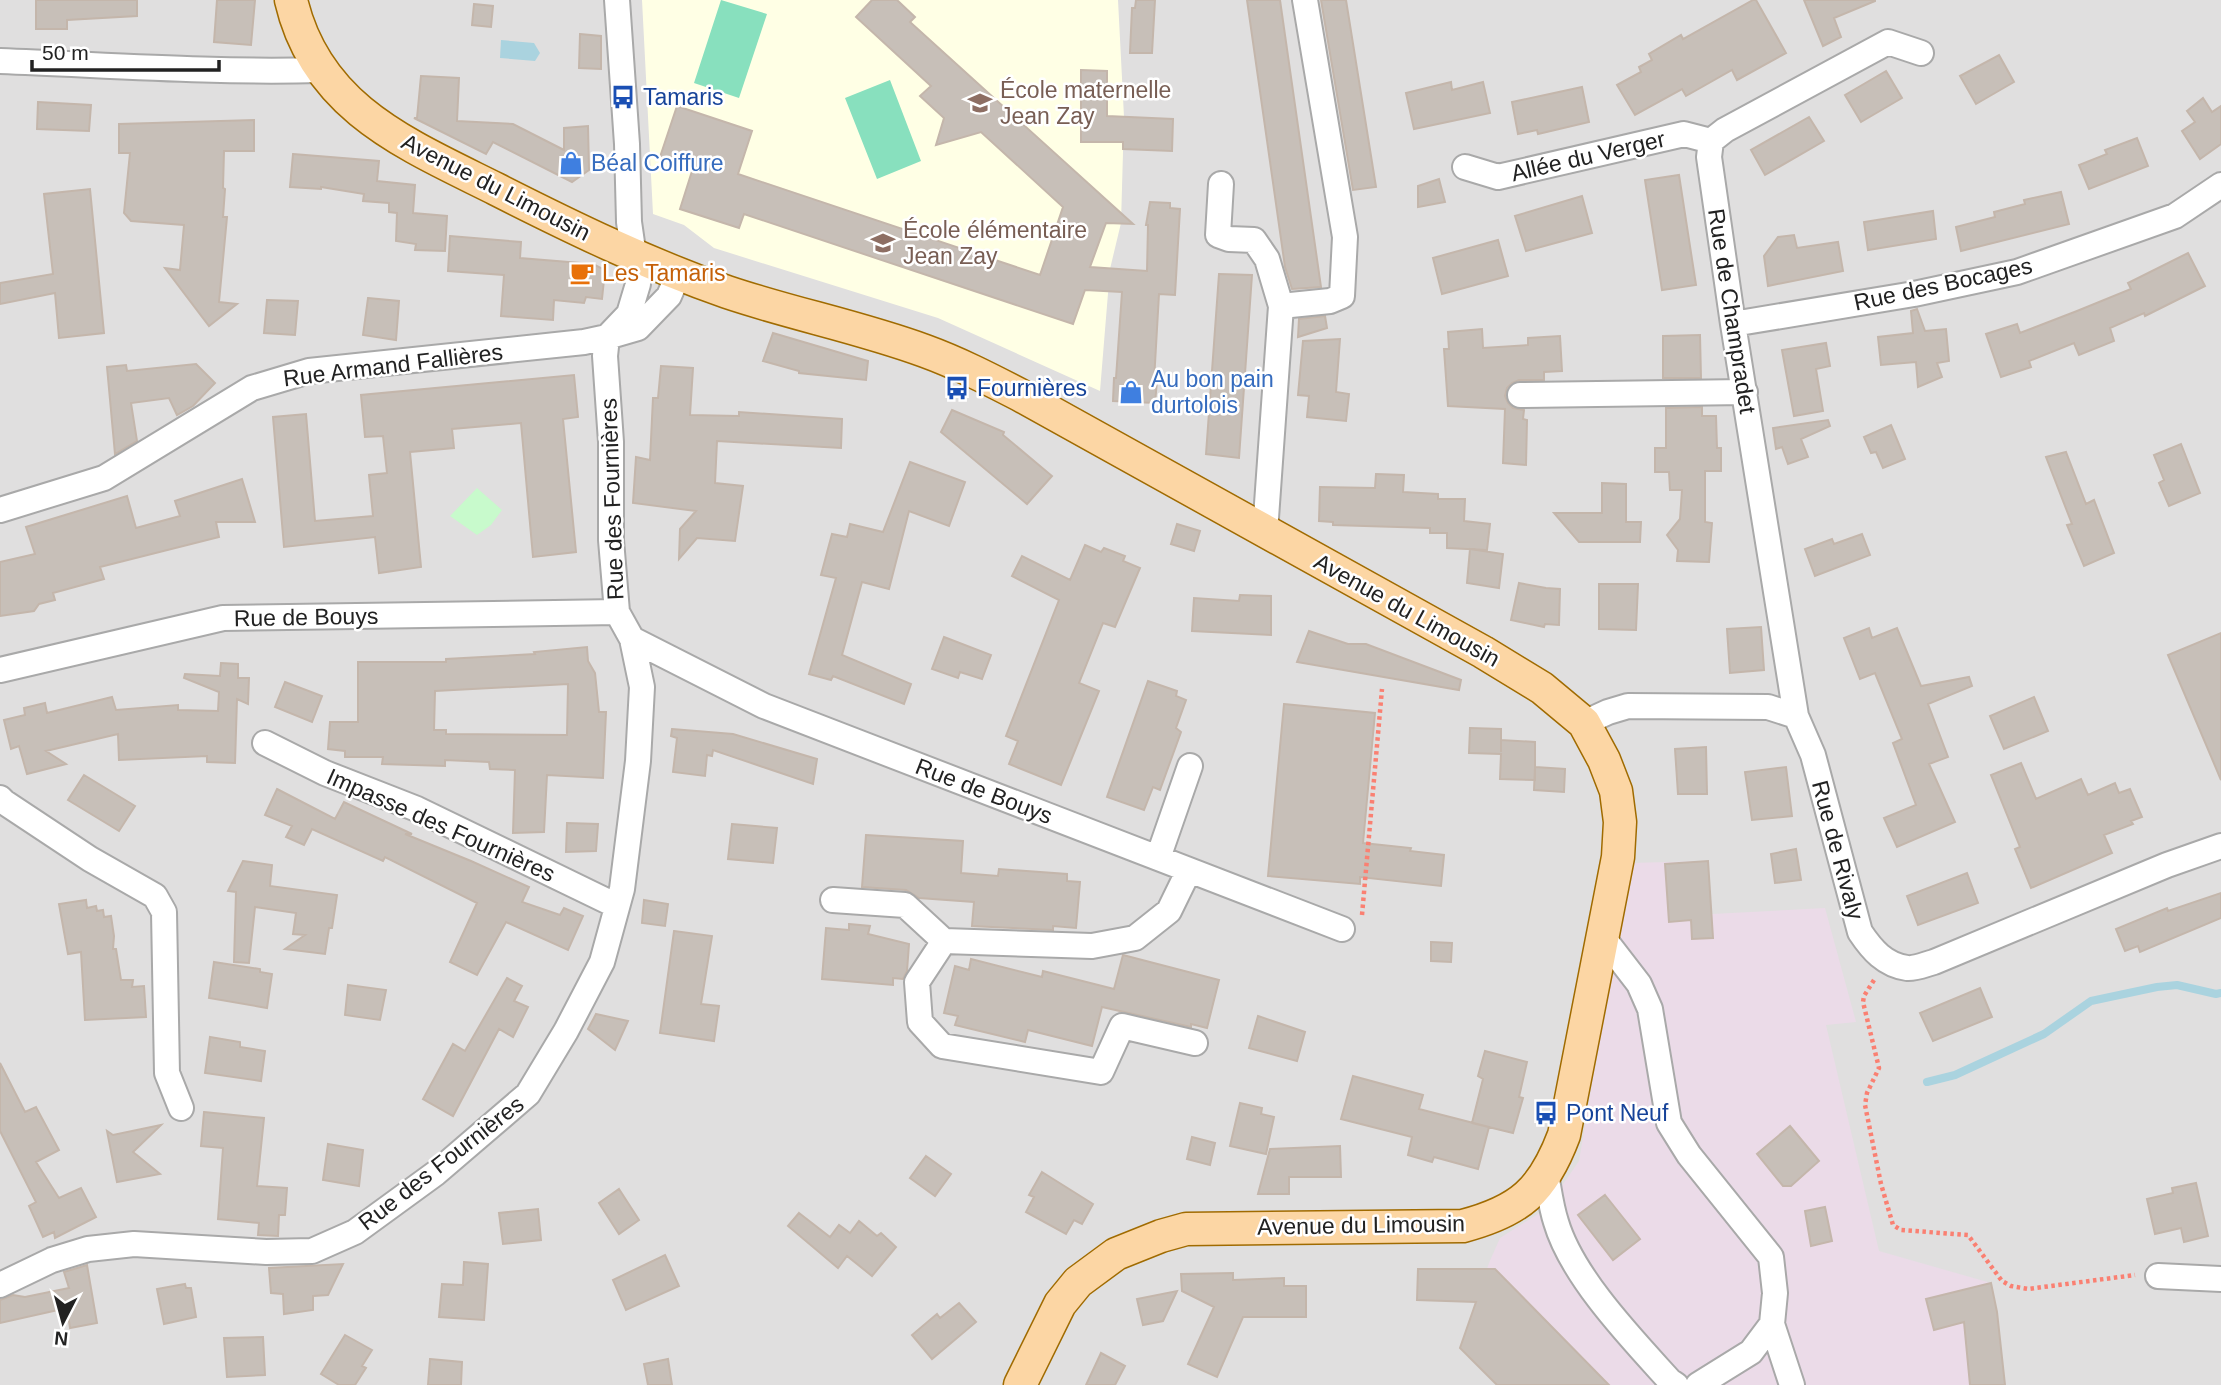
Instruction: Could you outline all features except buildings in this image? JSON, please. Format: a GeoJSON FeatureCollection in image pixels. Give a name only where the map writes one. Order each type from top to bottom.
{"type":"FeatureCollection","features":[{"type":"Feature","properties":{"kind":"main road","name":"Avenue du Limousin"},"geometry":{"type":"LineString","coordinates":[[291,0],[300,33],[320,70],[342,95],[374,122],[403,141],[546,214],[678,275],[898,342],[967,368],[1093,434],[1483,652],[1542,688],[1584,723],[1600,752],[1616,791],[1620,822],[1618,857],[1570,1115],[1557,1155],[1530,1195],[1513,1208],[1487,1220],[1463,1226],[1186,1229],[1132,1246],[1093,1270],[1060,1304],[1020,1385]]}},
{"type":"Feature","properties":{"kind":"street"},"geometry":{"type":"LineString","coordinates":[[607,337],[629,314],[638,284],[629,222],[627,144],[617,0]]}},
{"type":"Feature","properties":{"kind":"street"},"geometry":{"type":"LineString","coordinates":[[1281,306],[1330,301],[1342,296],[1345,237],[1306,0]]}},
{"type":"Feature","properties":{"kind":"street"},"geometry":{"type":"LineString","coordinates":[[1711,141],[1725,130],[1888,42],[1921,53]]}},
{"type":"Feature","properties":{"kind":"street"},"geometry":{"type":"LineString","coordinates":[[0,61],[204,69],[320,70]]}},
{"type":"Feature","properties":{"kind":"street","name":"Allée du Verger"},"geometry":{"type":"LineString","coordinates":[[1465,167],[1498,177],[1684,134],[1711,141]]}},
{"type":"Feature","properties":{"kind":"street","name":"Rue de Champradet"},"geometry":{"type":"LineString","coordinates":[[1711,141],[1709,156],[1733,324],[1796,716]]}},
{"type":"Feature","properties":{"kind":"street"},"geometry":{"type":"LineString","coordinates":[[1221,184],[1218,235],[1230,239],[1254,240],[1267,259],[1281,306],[1265,532]]}},
{"type":"Feature","properties":{"kind":"street","name":"Rue des Bocages"},"geometry":{"type":"LineString","coordinates":[[1733,324],[1914,294],[2017,272],[2175,216],[2221,185]]}},
{"type":"Feature","properties":{"kind":"street","name":"Rue Armand Fallières"},"geometry":{"type":"LineString","coordinates":[[0,510],[104,478],[232,399],[275,379],[309,371],[547,346],[607,337],[638,328],[669,296],[678,275]]}},
{"type":"Feature","properties":{"kind":"street","name":"Rue des Fournières"},"geometry":{"type":"LineString","coordinates":[[0,1285],[52,1260],[88,1249],[134,1244],[266,1252],[312,1251],[355,1232],[436,1173],[528,1094],[566,1031],[602,962],[622,889],[638,761],[642,687],[632,639],[617,612],[611,540],[611,442],[605,356],[607,337]]}},
{"type":"Feature","properties":{"kind":"street"},"geometry":{"type":"LineString","coordinates":[[1520,395],[1745,392]]}},
{"type":"Feature","properties":{"kind":"street","name":"Rue de Bouys"},"geometry":{"type":"LineString","coordinates":[[0,670],[223,618],[617,612]]}},
{"type":"Feature","properties":{"kind":"street","name":"Rue de Bouys"},"geometry":{"type":"LineString","coordinates":[[632,639],[764,706],[1342,929]]}},
{"type":"Feature","properties":{"kind":"street"},"geometry":{"type":"LineString","coordinates":[[1584,723],[1628,706],[1768,707],[1796,716]]}},
{"type":"Feature","properties":{"kind":"street","name":"Rue de Rivaly"},"geometry":{"type":"LineString","coordinates":[[1796,716],[1813,755],[1860,932],[1870,948],[1885,961]]}},
{"type":"Feature","properties":{"kind":"street","name":"Impasse des Fournières"},"geometry":{"type":"LineString","coordinates":[[265,743],[325,773],[416,809],[617,906]]}},
{"type":"Feature","properties":{"kind":"street"},"geometry":{"type":"LineString","coordinates":[[1158,858],[1190,766]]}},
{"type":"Feature","properties":{"kind":"street"},"geometry":{"type":"LineString","coordinates":[[0,798],[90,859],[155,896],[164,912],[167,1073],[181,1108]]}},
{"type":"Feature","properties":{"kind":"street"},"geometry":{"type":"LineString","coordinates":[[1885,961],[1909,969],[1934,962],[2167,865],[2221,846]]}},
{"type":"Feature","properties":{"kind":"street"},"geometry":{"type":"LineString","coordinates":[[834,900],[905,905],[944,941],[1092,946],[1135,938],[1169,911],[1189,870]]}},
{"type":"Feature","properties":{"kind":"street"},"geometry":{"type":"LineString","coordinates":[[1602,936],[1639,984],[1650,1009],[1668,1123],[1689,1155],[1771,1256],[1775,1293],[1772,1324],[1792,1385]]}},
{"type":"Feature","properties":{"kind":"street"},"geometry":{"type":"LineString","coordinates":[[944,941],[917,982],[920,1022],[942,1046],[1101,1072],[1122,1026],[1195,1042]]}},
{"type":"Feature","properties":{"kind":"street"},"geometry":{"type":"LineString","coordinates":[[1546,1174],[1556,1224],[1575,1263],[1610,1314],[1676,1385]]}},
{"type":"Feature","properties":{"kind":"street"},"geometry":{"type":"LineString","coordinates":[[2158,1276],[2221,1279]]}},
{"type":"Feature","properties":{"kind":"street"},"geometry":{"type":"LineString","coordinates":[[1698,1385],[1751,1352],[1772,1324]]}},
{"type":"Feature","properties":{"kind":"path"},"geometry":{"type":"LineString","coordinates":[[1342,929],[1362,915],[1382,689]]}},
{"type":"Feature","properties":{"kind":"path"},"geometry":{"type":"LineString","coordinates":[[1885,961],[1863,1002],[1879,1068],[1867,1093],[1865,1105],[1893,1225],[1901,1230],[1968,1235],[2002,1281],[2011,1286],[2028,1289],[2122,1275],[2158,1276]]}},
{"type":"Feature","properties":{"kind":"shaded area"},"geometry":{"type":"Polygon","coordinates":[[[0,0],[2221,0],[2221,1385],[0,1385],[0,0]]]}},
{"type":"Feature","properties":{"kind":"shaded area"},"geometry":{"type":"Polygon","coordinates":[[[642,0],[1118,0],[1124,117],[1121,223],[1110,269],[1100,391],[938,318],[714,248],[684,225],[653,214],[642,0]]]}},
{"type":"Feature","properties":{"kind":"shaded area"},"geometry":{"type":"Polygon","coordinates":[[[1708,861],[1712,914],[1825,908],[1856,1022],[1826,1025],[1879,1251],[1991,1283],[2005,1385],[1497,1385],[1460,1348],[1500,1238],[1546,1209],[1579,1161],[1629,863],[1708,861]]]}},
{"type":"Feature","properties":{"kind":"green space"},"geometry":{"type":"Polygon","coordinates":[[[721,0],[767,14],[739,98],[694,83],[721,0]]]}},
{"type":"Feature","properties":{"kind":"green space"},"geometry":{"type":"Polygon","coordinates":[[[890,80],[921,161],[877,179],[845,98],[890,80]]]}},
{"type":"Feature","properties":{"kind":"green space"},"geometry":{"type":"Polygon","coordinates":[[[477,488],[502,510],[491,525],[477,535],[450,516],[477,488]]]}},
{"type":"Feature","properties":{"kind":"water"},"geometry":{"type":"Polygon","coordinates":[[[501,40],[534,43],[540,53],[535,61],[500,58],[501,40]]]}},
{"type":"Feature","properties":{"kind":"waterway"},"geometry":{"type":"LineString","coordinates":[[1927,1082],[1955,1075],[2044,1034],[2091,1001],[2177,985],[2221,993]]}},
{"type":"Feature","properties":{"kind":"place","name":"Tamaris"},"geometry":{"type":"Point","coordinates":[623,97]}},
{"type":"Feature","properties":{"kind":"place","name":"École maternelle Jean Zay"},"geometry":{"type":"Point","coordinates":[980,103]}},
{"type":"Feature","properties":{"kind":"place","name":"Béal Coiffure"},"geometry":{"type":"Point","coordinates":[571,163]}},
{"type":"Feature","properties":{"kind":"place","name":"École élémentaire Jean Zay"},"geometry":{"type":"Point","coordinates":[883,243]}},
{"type":"Feature","properties":{"kind":"place","name":"Les Tamaris"},"geometry":{"type":"Point","coordinates":[582,273]}},
{"type":"Feature","properties":{"kind":"place","name":"Fournières"},"geometry":{"type":"Point","coordinates":[957,388]}},
{"type":"Feature","properties":{"kind":"place","name":"Au bon pain durtolois"},"geometry":{"type":"Point","coordinates":[1131,392]}},
{"type":"Feature","properties":{"kind":"place","name":"Pont Neuf"},"geometry":{"type":"Point","coordinates":[1546,1113]}}]}
